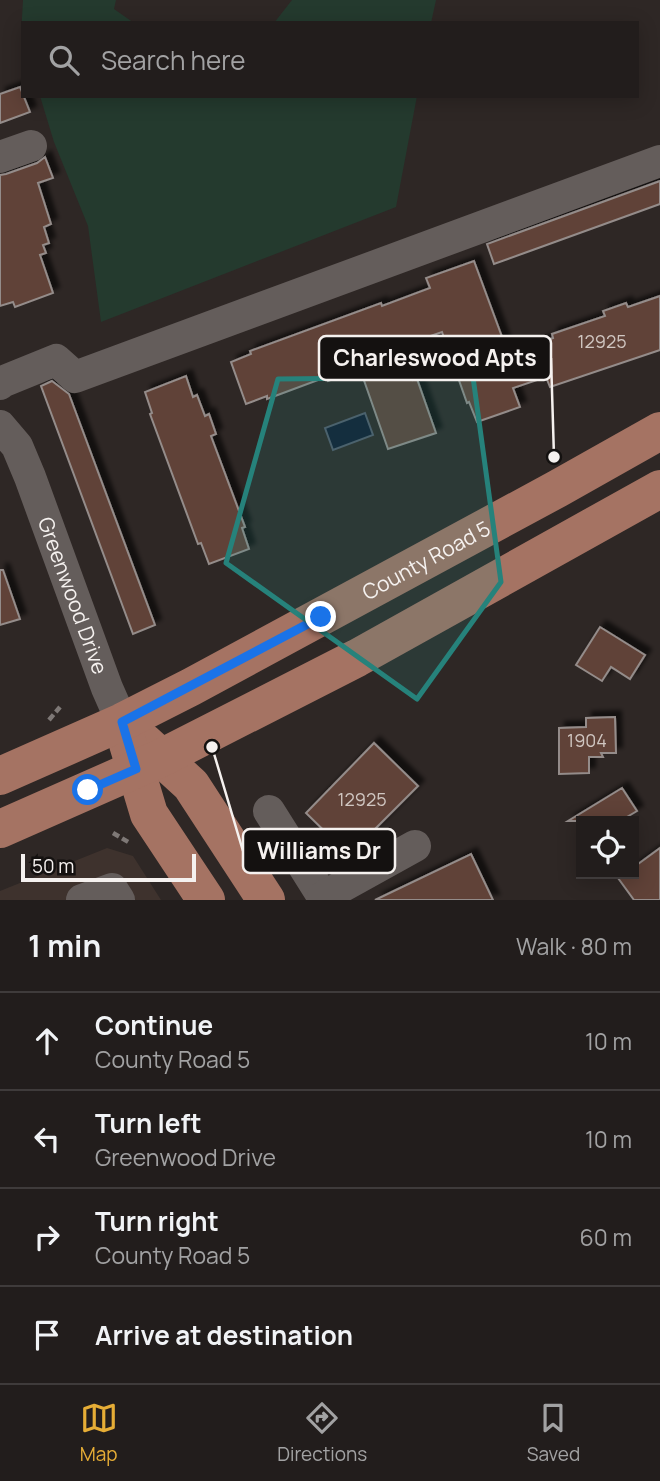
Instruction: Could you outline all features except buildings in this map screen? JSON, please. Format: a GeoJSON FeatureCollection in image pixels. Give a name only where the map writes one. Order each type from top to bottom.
{"type":"FeatureCollection","features":[{"type":"Feature","properties":{"kind":"main road","name":"County Road 5"},"geometry":{"type":"LineString","coordinates":[[0,776],[122,722],[333,611],[660,431]]}},
{"type":"Feature","properties":{"kind":"main road"},"geometry":{"type":"LineString","coordinates":[[0,829],[148,763],[357,658],[660,489]]}},
{"type":"Feature","properties":{"kind":"main road"},"geometry":{"type":"LineString","coordinates":[[122,722],[148,763],[191,785],[266,900]]}},
{"type":"Feature","properties":{"kind":"main road"},"geometry":{"type":"LineString","coordinates":[[148,763],[149,814],[206,900]]}},
{"type":"Feature","properties":{"kind":"street"},"geometry":{"type":"LineString","coordinates":[[0,157],[31,146]]}},
{"type":"Feature","properties":{"kind":"street"},"geometry":{"type":"LineString","coordinates":[[0,384],[55,360],[75,377],[660,161]]}},
{"type":"Feature","properties":{"kind":"street","name":"Greenwood Drive"},"geometry":{"type":"LineString","coordinates":[[0,426],[16,446],[30,477],[122,722]]}},
{"type":"Feature","properties":{"kind":"street"},"geometry":{"type":"LineString","coordinates":[[269,811],[324,899],[415,846]]}},
{"type":"Feature","properties":{"kind":"street"},"geometry":{"type":"LineString","coordinates":[[82,900],[112,889],[119,900]]}},
{"type":"Feature","properties":{"kind":"highlighted area"},"geometry":{"type":"Polygon","coordinates":[[[473,377],[501,582],[417,699],[226,563],[278,379],[473,377]]]}},
{"type":"Feature","properties":{"kind":"shaded area"},"geometry":{"type":"Polygon","coordinates":[[[107,848],[133,856],[161,900],[0,900],[0,891],[107,848]]]}},
{"type":"Feature","properties":{"kind":"green space"},"geometry":{"type":"Polygon","coordinates":[[[23,0],[116,0],[114,9],[131,21],[22,21],[23,0]]]}},
{"type":"Feature","properties":{"kind":"green space"},"geometry":{"type":"Polygon","coordinates":[[[292,0],[436,0],[431,21],[276,21],[292,0]]]}},
{"type":"Feature","properties":{"kind":"green space"},"geometry":{"type":"Polygon","coordinates":[[[41,98],[417,98],[396,207],[101,322],[88,226],[54,142],[41,98]]]}},
{"type":"Feature","properties":{"kind":"water"},"geometry":{"type":"Polygon","coordinates":[[[365,413],[373,435],[333,450],[325,428],[365,413]]]}},
{"type":"Feature","properties":{"kind":"place","name":"Charleswood Apts"},"geometry":{"type":"Point","coordinates":[554,457]}},
{"type":"Feature","properties":{"kind":"place","name":"Williams Dr"},"geometry":{"type":"Point","coordinates":[212,747]}},
{"type":"Feature","properties":{"kind":"route"},"geometry":{"type":"LineString","coordinates":[[88,790],[136,769],[122,722],[321,617]]}}]}
